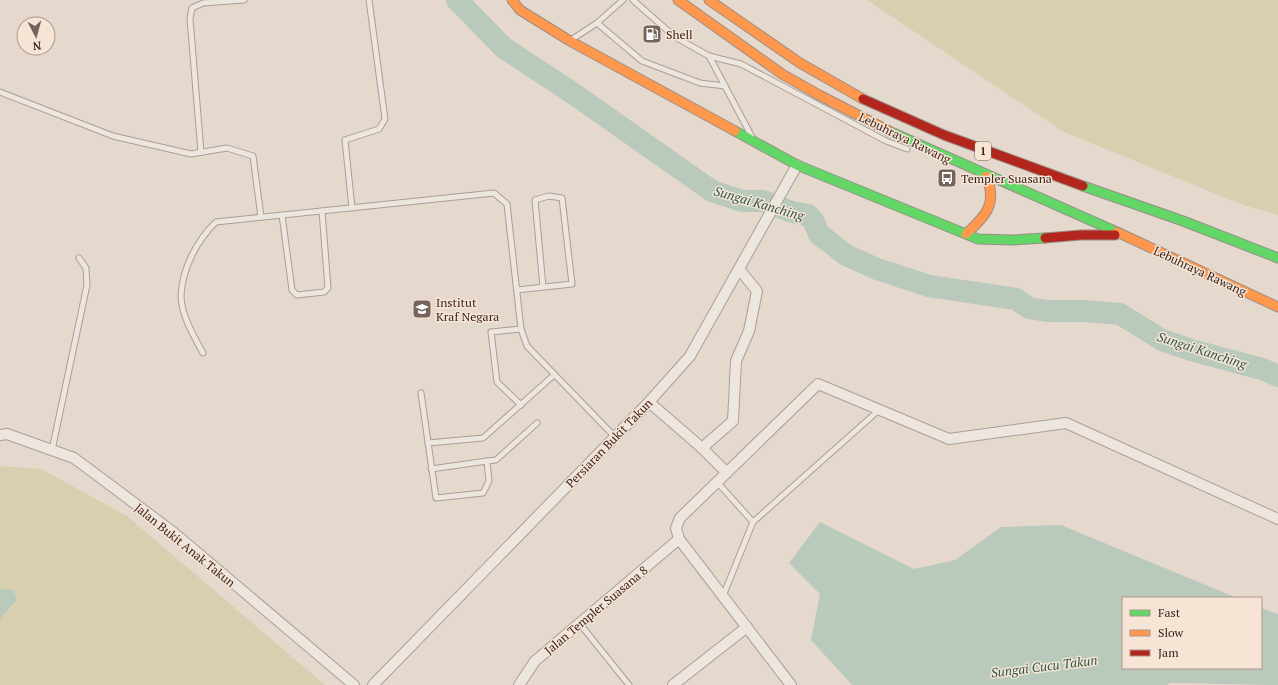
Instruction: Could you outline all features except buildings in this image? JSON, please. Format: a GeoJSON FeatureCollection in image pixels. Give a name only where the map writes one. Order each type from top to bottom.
{"type":"FeatureCollection","features":[{"type":"Feature","properties":{"kind":"main road"},"geometry":{"type":"LineString","coordinates":[[512,0],[520,10],[570,40],[797,165],[978,239],[994,241],[1081,234],[1126,236]]}},
{"type":"Feature","properties":{"kind":"main road","name":"Lebuhraya Rawang"},"geometry":{"type":"LineString","coordinates":[[678,0],[739,46],[818,95],[886,130],[965,167],[1126,236],[1278,307]]}},
{"type":"Feature","properties":{"kind":"main road","name":"Lebuhraya Rawang"},"geometry":{"type":"LineString","coordinates":[[709,0],[751,32],[822,76],[896,115],[1025,168],[1231,238],[1278,258]]}},
{"type":"Feature","properties":{"kind":"main road"},"geometry":{"type":"LineString","coordinates":[[966,234],[981,222],[988,208],[991,185],[986,176]]}},
{"type":"Feature","properties":{"kind":"street","name":"Persiaran Bukit Takun"},"geometry":{"type":"LineString","coordinates":[[374,685],[614,436],[649,402],[690,356],[759,236],[797,165]]}},
{"type":"Feature","properties":{"kind":"street"},"geometry":{"type":"LineString","coordinates":[[702,448],[733,421],[736,361],[749,331],[757,291],[740,269]]}},
{"type":"Feature","properties":{"kind":"street"},"geometry":{"type":"LineString","coordinates":[[791,685],[679,539],[676,528],[680,518],[818,384],[949,439],[1066,423],[1278,519]]}},
{"type":"Feature","properties":{"kind":"street"},"geometry":{"type":"LineString","coordinates":[[649,402],[702,448],[727,473]]}},
{"type":"Feature","properties":{"kind":"street","name":"Jalan Bukit Anak Takun"},"geometry":{"type":"LineString","coordinates":[[0,435],[7,434],[74,458],[173,532],[354,685]]}},
{"type":"Feature","properties":{"kind":"street","name":"Jalan Templer Suasana 8"},"geometry":{"type":"LineString","coordinates":[[519,685],[535,661],[679,539]]}},
{"type":"Feature","properties":{"kind":"street"},"geometry":{"type":"LineString","coordinates":[[673,685],[747,627]]}},
{"type":"Feature","properties":{"kind":"lane"},"geometry":{"type":"LineString","coordinates":[[201,152],[190,19],[192,8],[203,4],[244,0]]}},
{"type":"Feature","properties":{"kind":"lane"},"geometry":{"type":"LineString","coordinates":[[352,208],[345,140],[379,129],[384,119],[369,0]]}},
{"type":"Feature","properties":{"kind":"lane"},"geometry":{"type":"LineString","coordinates":[[570,40],[596,23],[623,0]]}},
{"type":"Feature","properties":{"kind":"lane"},"geometry":{"type":"LineString","coordinates":[[633,0],[675,37],[709,56],[741,64],[886,141],[915,152]]}},
{"type":"Feature","properties":{"kind":"lane"},"geometry":{"type":"LineString","coordinates":[[596,23],[642,60],[700,83],[725,86]]}},
{"type":"Feature","properties":{"kind":"lane"},"geometry":{"type":"LineString","coordinates":[[709,56],[754,141]]}},
{"type":"Feature","properties":{"kind":"lane"},"geometry":{"type":"LineString","coordinates":[[0,92],[113,136],[191,154],[227,148],[253,156],[261,217]]}},
{"type":"Feature","properties":{"kind":"lane"},"geometry":{"type":"LineString","coordinates":[[944,162],[965,167]]}},
{"type":"Feature","properties":{"kind":"lane"},"geometry":{"type":"LineString","coordinates":[[203,353],[189,328],[181,297],[184,279],[192,255],[203,234],[216,222],[494,193],[507,204],[521,329],[526,346],[614,436]]}},
{"type":"Feature","properties":{"kind":"lane"},"geometry":{"type":"LineString","coordinates":[[517,290],[572,284],[562,198],[549,196],[535,200],[543,287]]}},
{"type":"Feature","properties":{"kind":"lane"},"geometry":{"type":"LineString","coordinates":[[282,215],[292,290],[297,295],[324,292],[328,288],[322,211]]}},
{"type":"Feature","properties":{"kind":"lane"},"geometry":{"type":"LineString","coordinates":[[52,450],[87,285],[86,268],[79,258]]}},
{"type":"Feature","properties":{"kind":"lane"},"geometry":{"type":"LineString","coordinates":[[520,405],[497,382],[491,332],[521,329]]}},
{"type":"Feature","properties":{"kind":"lane"},"geometry":{"type":"LineString","coordinates":[[428,443],[483,438],[554,375]]}},
{"type":"Feature","properties":{"kind":"lane"},"geometry":{"type":"LineString","coordinates":[[421,393],[436,498],[483,493],[489,481],[486,461]]}},
{"type":"Feature","properties":{"kind":"lane"},"geometry":{"type":"LineString","coordinates":[[723,596],[753,522],[879,410]]}},
{"type":"Feature","properties":{"kind":"lane"},"geometry":{"type":"LineString","coordinates":[[431,469],[496,460],[537,423]]}},
{"type":"Feature","properties":{"kind":"lane"},"geometry":{"type":"LineString","coordinates":[[717,482],[753,522]]}},
{"type":"Feature","properties":{"kind":"lane"},"geometry":{"type":"LineString","coordinates":[[580,624],[629,685]]}},
{"type":"Feature","properties":{"kind":"shaded area"},"geometry":{"type":"Polygon","coordinates":[[[867,0],[1278,0],[1278,215],[1243,205],[1064,132],[867,0]]]}},
{"type":"Feature","properties":{"kind":"shaded area"},"geometry":{"type":"Polygon","coordinates":[[[0,466],[41,469],[127,516],[325,685],[0,685],[0,466]]]}},
{"type":"Feature","properties":{"kind":"water","name":"Sungai Cucu Takun"},"geometry":{"type":"Polygon","coordinates":[[[820,522],[914,569],[955,560],[1001,527],[1061,525],[1235,597],[1122,597],[1122,669],[1262,669],[1262,608],[1278,614],[1278,685],[1170,683],[1167,685],[852,685],[811,640],[820,594],[789,563],[820,522]]]}},
{"type":"Feature","properties":{"kind":"water"},"geometry":{"type":"Polygon","coordinates":[[[0,589],[13,590],[17,600],[2,616],[0,621],[0,589]]]}},
{"type":"Feature","properties":{"kind":"waterway","name":"Sungai Kanching"},"geometry":{"type":"LineString","coordinates":[[457,0],[504,48],[571,92],[712,191],[742,201],[763,201],[792,212],[808,215],[814,222],[819,234],[846,255],[877,269],[929,286],[1016,299],[1029,308],[1047,311],[1086,311],[1120,314],[1162,340],[1191,350],[1262,369],[1278,376]]}},
{"type":"Feature","properties":{"kind":"traffic: fast"},"geometry":{"type":"LineString","coordinates":[[735,131],[797,165],[978,239],[1012,240],[1045,238]]}},
{"type":"Feature","properties":{"kind":"traffic: fast"},"geometry":{"type":"LineString","coordinates":[[889,131],[1117,232]]}},
{"type":"Feature","properties":{"kind":"traffic: fast"},"geometry":{"type":"LineString","coordinates":[[1083,186],[1183,221],[1278,258]]}},
{"type":"Feature","properties":{"kind":"traffic: slow"},"geometry":{"type":"LineString","coordinates":[[512,0],[520,10],[570,41],[735,131]]}},
{"type":"Feature","properties":{"kind":"traffic: slow"},"geometry":{"type":"LineString","coordinates":[[678,0],[782,74],[889,131]]}},
{"type":"Feature","properties":{"kind":"traffic: slow"},"geometry":{"type":"LineString","coordinates":[[709,0],[800,63],[863,99]]}},
{"type":"Feature","properties":{"kind":"traffic: slow"},"geometry":{"type":"LineString","coordinates":[[966,234],[979,221],[988,208],[991,194],[986,176]]}},
{"type":"Feature","properties":{"kind":"traffic: slow"},"geometry":{"type":"LineString","coordinates":[[1117,232],[1278,307]]}},
{"type":"Feature","properties":{"kind":"traffic: jam"},"geometry":{"type":"LineString","coordinates":[[863,99],[944,135],[1083,186]]}},
{"type":"Feature","properties":{"kind":"traffic: jam"},"geometry":{"type":"LineString","coordinates":[[1045,238],[1081,235],[1115,235]]}},
{"type":"Feature","properties":{"kind":"place","name":"Shell"},"geometry":{"type":"Point","coordinates":[652,34]}},
{"type":"Feature","properties":{"kind":"place","name":"Templer Suasana"},"geometry":{"type":"Point","coordinates":[947,178]}},
{"type":"Feature","properties":{"kind":"place","name":"Institut Kraf Negara"},"geometry":{"type":"Point","coordinates":[422,309]}}]}
